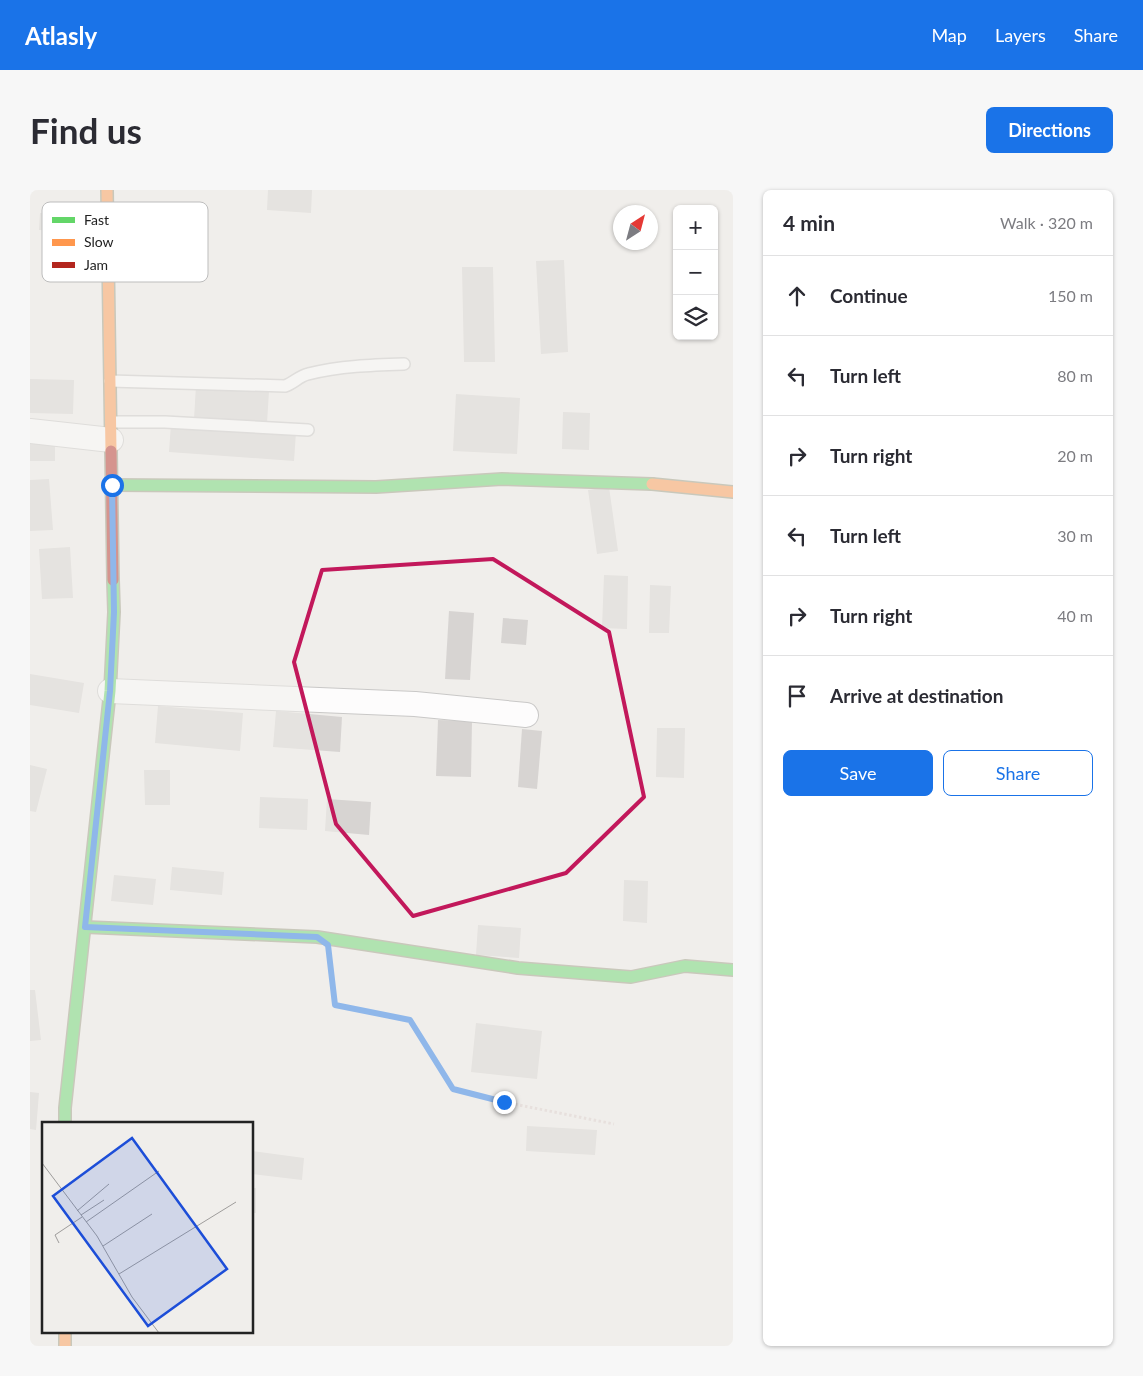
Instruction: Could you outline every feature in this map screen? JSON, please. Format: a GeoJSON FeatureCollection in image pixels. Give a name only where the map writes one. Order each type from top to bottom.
{"type":"FeatureCollection","features":[{"type":"Feature","properties":{"kind":"street"},"geometry":{"type":"LineString","coordinates":[[65,1122],[70,1060],[110,691],[114,612],[108,282]]}},
{"type":"Feature","properties":{"kind":"street"},"geometry":{"type":"LineString","coordinates":[[30,431],[111,431]]}},
{"type":"Feature","properties":{"kind":"street"},"geometry":{"type":"LineString","coordinates":[[112,485],[376,488],[502,479],[663,484],[733,492]]}},
{"type":"Feature","properties":{"kind":"street"},"geometry":{"type":"LineString","coordinates":[[110,691],[415,704],[526,715]]}},
{"type":"Feature","properties":{"kind":"street"},"geometry":{"type":"LineString","coordinates":[[85,927],[317,937],[518,968],[612,976],[631,977],[685,966],[733,970]]}},
{"type":"Feature","properties":{"kind":"lane"},"geometry":{"type":"LineString","coordinates":[[110,381],[285,386],[301,376],[342,367],[404,364]]}},
{"type":"Feature","properties":{"kind":"lane"},"geometry":{"type":"LineString","coordinates":[[111,431],[166,422],[308,430]]}},
{"type":"Feature","properties":{"kind":"path"},"geometry":{"type":"LineString","coordinates":[[317,937],[328,945],[335,1005],[410,1020],[453,1089],[504,1102],[614,1124]]}},
{"type":"Feature","properties":{"kind":"highlighted area"},"geometry":{"type":"Polygon","coordinates":[[[493,559],[609,632],[644,797],[566,873],[413,916],[336,824],[294,662],[322,570],[493,559]]]}},
{"type":"Feature","properties":{"kind":"building"},"geometry":{"type":"Polygon","coordinates":[[[268,190],[312,190],[311,213],[267,210],[268,190]]]}},
{"type":"Feature","properties":{"kind":"building"},"geometry":{"type":"Polygon","coordinates":[[[40,213],[42,213],[42,230],[39,230],[40,213]]]}},
{"type":"Feature","properties":{"kind":"building"},"geometry":{"type":"Polygon","coordinates":[[[564,260],[568,352],[541,354],[536,261],[564,260]]]}},
{"type":"Feature","properties":{"kind":"building"},"geometry":{"type":"Polygon","coordinates":[[[462,267],[493,267],[495,362],[464,362],[462,267]]]}},
{"type":"Feature","properties":{"kind":"building"},"geometry":{"type":"Polygon","coordinates":[[[30,379],[74,380],[73,414],[30,413],[30,379]]]}},
{"type":"Feature","properties":{"kind":"building"},"geometry":{"type":"Polygon","coordinates":[[[196,386],[269,391],[267,423],[194,419],[196,386]]]}},
{"type":"Feature","properties":{"kind":"building"},"geometry":{"type":"Polygon","coordinates":[[[456,394],[520,398],[517,454],[453,451],[456,394]]]}},
{"type":"Feature","properties":{"kind":"building"},"geometry":{"type":"Polygon","coordinates":[[[563,412],[590,413],[589,450],[562,449],[563,412]]]}},
{"type":"Feature","properties":{"kind":"building"},"geometry":{"type":"Polygon","coordinates":[[[171,424],[296,432],[294,461],[169,452],[171,424]]]}},
{"type":"Feature","properties":{"kind":"building"},"geometry":{"type":"Polygon","coordinates":[[[30,442],[55,442],[55,461],[30,461],[30,442]]]}},
{"type":"Feature","properties":{"kind":"building"},"geometry":{"type":"Polygon","coordinates":[[[49,479],[53,530],[30,531],[30,480],[49,479]]]}},
{"type":"Feature","properties":{"kind":"building"},"geometry":{"type":"Polygon","coordinates":[[[609,487],[618,551],[597,554],[588,490],[609,487]]]}},
{"type":"Feature","properties":{"kind":"building"},"geometry":{"type":"Polygon","coordinates":[[[70,547],[73,598],[42,599],[39,549],[70,547]]]}},
{"type":"Feature","properties":{"kind":"building"},"geometry":{"type":"Polygon","coordinates":[[[604,575],[628,576],[627,629],[602,628],[604,575]]]}},
{"type":"Feature","properties":{"kind":"building"},"geometry":{"type":"Polygon","coordinates":[[[650,585],[671,586],[669,633],[649,633],[650,585]]]}},
{"type":"Feature","properties":{"kind":"building"},"geometry":{"type":"Polygon","coordinates":[[[449,611],[474,613],[470,680],[445,679],[449,611]]]}},
{"type":"Feature","properties":{"kind":"building"},"geometry":{"type":"Polygon","coordinates":[[[503,618],[528,620],[526,645],[501,643],[503,618]]]}},
{"type":"Feature","properties":{"kind":"building"},"geometry":{"type":"Polygon","coordinates":[[[30,674],[84,683],[79,713],[30,705],[30,674]]]}},
{"type":"Feature","properties":{"kind":"building"},"geometry":{"type":"Polygon","coordinates":[[[158,706],[243,713],[240,751],[155,743],[158,706]]]}},
{"type":"Feature","properties":{"kind":"building"},"geometry":{"type":"Polygon","coordinates":[[[276,711],[342,717],[340,752],[273,747],[276,711]]]}},
{"type":"Feature","properties":{"kind":"building"},"geometry":{"type":"Polygon","coordinates":[[[438,720],[472,721],[471,777],[436,776],[438,720]]]}},
{"type":"Feature","properties":{"kind":"building"},"geometry":{"type":"Polygon","coordinates":[[[657,728],[685,728],[684,778],[656,777],[657,728]]]}},
{"type":"Feature","properties":{"kind":"building"},"geometry":{"type":"Polygon","coordinates":[[[522,729],[542,731],[537,789],[518,787],[522,729]]]}},
{"type":"Feature","properties":{"kind":"building"},"geometry":{"type":"Polygon","coordinates":[[[30,765],[47,769],[36,812],[30,811],[30,765]]]}},
{"type":"Feature","properties":{"kind":"building"},"geometry":{"type":"Polygon","coordinates":[[[144,770],[170,770],[170,805],[145,805],[144,770]]]}},
{"type":"Feature","properties":{"kind":"building"},"geometry":{"type":"Polygon","coordinates":[[[260,797],[308,799],[307,830],[259,828],[260,797]]]}},
{"type":"Feature","properties":{"kind":"building"},"geometry":{"type":"Polygon","coordinates":[[[327,799],[371,802],[369,835],[325,831],[327,799]]]}},
{"type":"Feature","properties":{"kind":"building"},"geometry":{"type":"Polygon","coordinates":[[[172,867],[224,872],[222,895],[170,890],[172,867]]]}},
{"type":"Feature","properties":{"kind":"building"},"geometry":{"type":"Polygon","coordinates":[[[114,875],[156,879],[153,905],[111,901],[114,875]]]}},
{"type":"Feature","properties":{"kind":"building"},"geometry":{"type":"Polygon","coordinates":[[[624,880],[648,881],[647,923],[623,921],[624,880]]]}},
{"type":"Feature","properties":{"kind":"building"},"geometry":{"type":"Polygon","coordinates":[[[478,925],[521,928],[519,958],[476,955],[478,925]]]}},
{"type":"Feature","properties":{"kind":"building"},"geometry":{"type":"Polygon","coordinates":[[[30,990],[35,990],[41,1040],[30,1041],[30,990]]]}},
{"type":"Feature","properties":{"kind":"building"},"geometry":{"type":"Polygon","coordinates":[[[476,1023],[542,1031],[537,1079],[471,1072],[476,1023]]]}},
{"type":"Feature","properties":{"kind":"building"},"geometry":{"type":"Polygon","coordinates":[[[30,1092],[39,1093],[36,1130],[30,1129],[30,1092]]]}},
{"type":"Feature","properties":{"kind":"building"},"geometry":{"type":"Polygon","coordinates":[[[527,1126],[597,1130],[595,1155],[526,1151],[527,1126]]]}},
{"type":"Feature","properties":{"kind":"building"},"geometry":{"type":"Polygon","coordinates":[[[254,1151],[304,1158],[302,1180],[254,1174],[254,1151]]]}},
{"type":"Feature","properties":{"kind":"building"},"geometry":{"type":"Polygon","coordinates":[[[254,1188],[256,1188],[256,1213],[254,1213],[254,1188]]]}},
{"type":"Feature","properties":{"kind":"traffic: fast"},"geometry":{"type":"LineString","coordinates":[[112,485],[376,487],[502,479],[652,484]]}},
{"type":"Feature","properties":{"kind":"traffic: fast"},"geometry":{"type":"LineString","coordinates":[[65,1122],[110,691],[114,612],[113,580]]}},
{"type":"Feature","properties":{"kind":"traffic: fast"},"geometry":{"type":"LineString","coordinates":[[85,927],[317,937],[518,968],[631,977],[685,966],[733,970]]}},
{"type":"Feature","properties":{"kind":"traffic: slow"},"geometry":{"type":"LineString","coordinates":[[107,190],[107,202]]}},
{"type":"Feature","properties":{"kind":"traffic: slow"},"geometry":{"type":"LineString","coordinates":[[108,282],[111,451]]}},
{"type":"Feature","properties":{"kind":"traffic: slow"},"geometry":{"type":"LineString","coordinates":[[652,484],[733,492]]}},
{"type":"Feature","properties":{"kind":"traffic: slow"},"geometry":{"type":"LineString","coordinates":[[65,1334],[65,1346]]}},
{"type":"Feature","properties":{"kind":"traffic: jam"},"geometry":{"type":"LineString","coordinates":[[111,451],[113,580]]}},
{"type":"Feature","properties":{"kind":"route"},"geometry":{"type":"LineString","coordinates":[[112,485],[114,612],[110,691],[85,927],[317,937],[328,945],[335,1005],[410,1020],[453,1089],[504,1102]]}}]}
